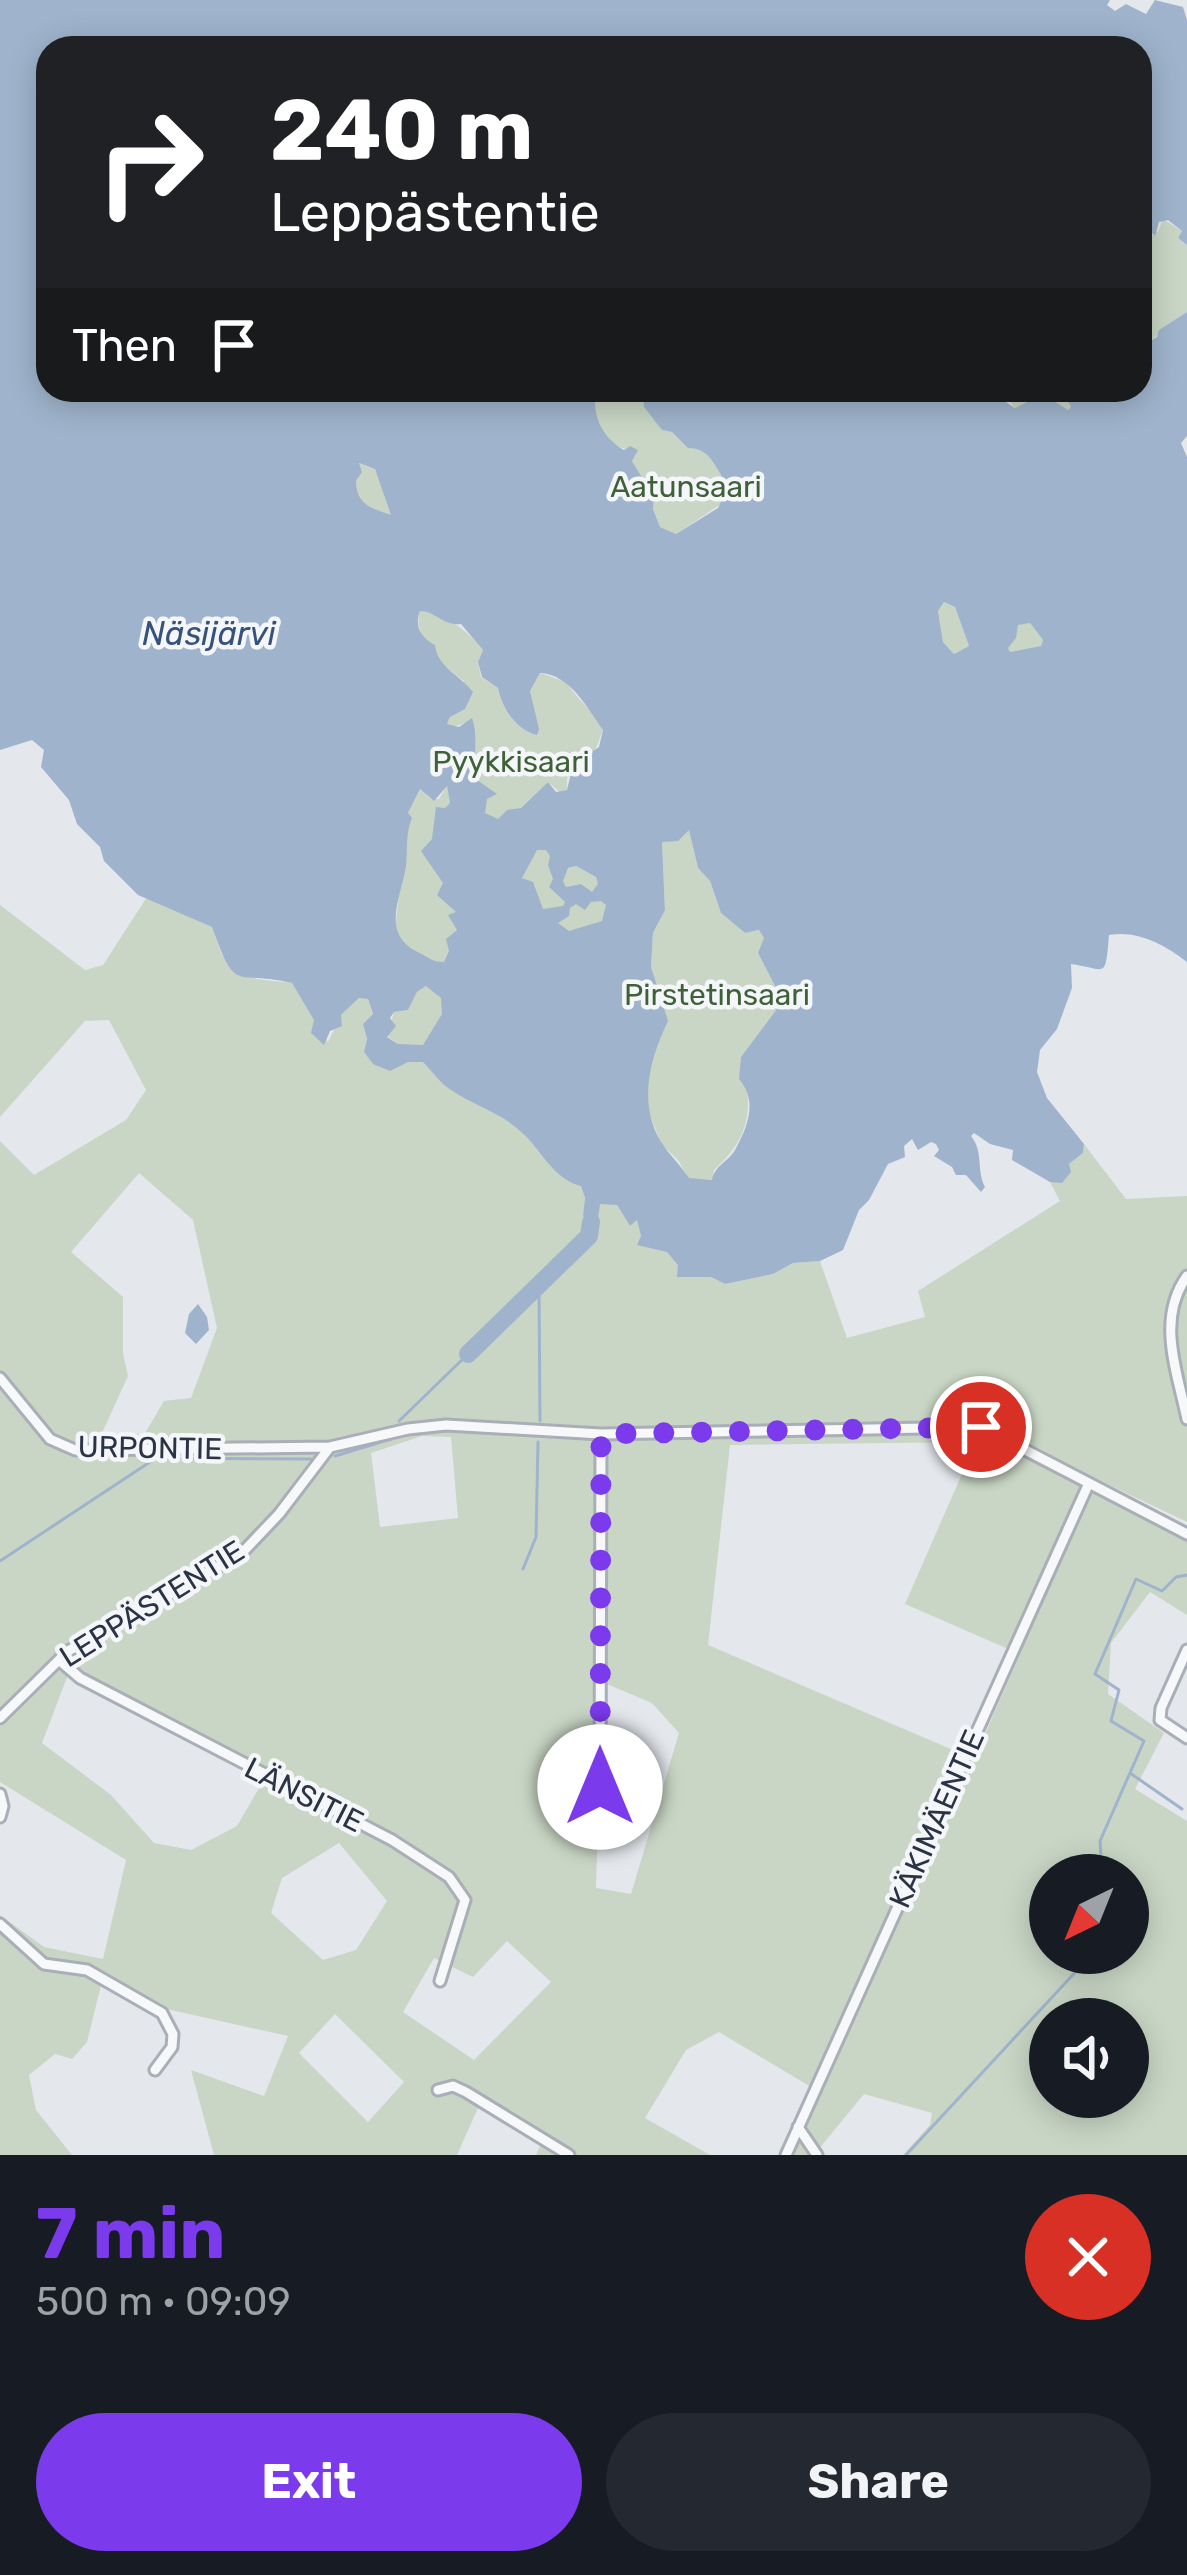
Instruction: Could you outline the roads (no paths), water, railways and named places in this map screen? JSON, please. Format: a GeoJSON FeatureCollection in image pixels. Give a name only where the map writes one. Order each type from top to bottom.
{"type":"FeatureCollection","features":[{"type":"Feature","properties":{"kind":"street"},"geometry":{"type":"LineString","coordinates":[[1187,1276],[1171,1303],[1171,1338],[1187,1419]]}},
{"type":"Feature","properties":{"kind":"street","name":"URPONTIE"},"geometry":{"type":"LineString","coordinates":[[0,1378],[50,1439],[76,1450],[330,1448]]}},
{"type":"Feature","properties":{"kind":"street"},"geometry":{"type":"LineString","coordinates":[[330,1448],[388,1432],[446,1425],[601,1434],[981,1427],[1187,1534]]}},
{"type":"Feature","properties":{"kind":"street"},"geometry":{"type":"LineString","coordinates":[[600,1787],[601,1434]]}},
{"type":"Feature","properties":{"kind":"street","name":"LEPPÄSTENTIE"},"geometry":{"type":"LineString","coordinates":[[0,1718],[81,1643],[241,1553],[279,1514],[330,1448]]}},
{"type":"Feature","properties":{"kind":"street","name":"KÄKIMÄENTIE"},"geometry":{"type":"LineString","coordinates":[[786,2155],[1089,1483]]}},
{"type":"Feature","properties":{"kind":"street"},"geometry":{"type":"LineString","coordinates":[[1187,1650],[1160,1720],[1187,1738]]}},
{"type":"Feature","properties":{"kind":"street","name":"LÄNSITIE"},"geometry":{"type":"LineString","coordinates":[[59,1660],[80,1678],[352,1818],[449,1877],[465,1900],[440,1981]]}},
{"type":"Feature","properties":{"kind":"street"},"geometry":{"type":"LineString","coordinates":[[0,1794],[0,1817]]}},
{"type":"Feature","properties":{"kind":"street"},"geometry":{"type":"LineString","coordinates":[[0,1924],[44,1964],[87,1970],[162,2013],[173,2034],[172,2047],[155,2070]]}},
{"type":"Feature","properties":{"kind":"street"},"geometry":{"type":"LineString","coordinates":[[438,2090],[453,2086],[466,2092],[569,2155]]}},
{"type":"Feature","properties":{"kind":"street"},"geometry":{"type":"LineString","coordinates":[[798,2127],[817,2155]]}},
{"type":"Feature","properties":{"kind":"water","name":"Näsijärvi"},"geometry":{"type":"Polygon","coordinates":[[[0,0],[1110,0],[1107,5],[1115,11],[1126,4],[1146,14],[1155,0],[1183,7],[1187,20],[1187,245],[1178,238],[1182,231],[1168,220],[1159,222],[1155,236],[1152,233],[1152,36],[36,36],[36,402],[595,402],[609,439],[624,450],[630,446],[638,450],[632,461],[654,497],[660,527],[676,534],[718,508],[729,485],[708,456],[662,430],[643,402],[1006,402],[1015,408],[1027,402],[1056,402],[1068,410],[1069,402],[1152,402],[1152,340],[1187,312],[1187,436],[1181,443],[1187,457],[1187,962],[1150,940],[1119,934],[1109,935],[1102,969],[1071,964],[1072,988],[1057,1029],[1040,1050],[1037,1072],[1047,1098],[1084,1144],[1062,1183],[1050,1182],[1012,1160],[1013,1150],[990,1144],[974,1133],[985,1187],[981,1192],[966,1175],[956,1175],[934,1156],[939,1150],[936,1144],[918,1150],[912,1139],[904,1146],[905,1157],[888,1164],[859,1210],[843,1250],[820,1261],[793,1263],[773,1274],[725,1284],[711,1277],[677,1277],[678,1265],[667,1252],[637,1245],[641,1236],[637,1220],[630,1226],[617,1205],[600,1204],[598,1219],[591,1222],[583,1215],[581,1186],[559,1174],[513,1125],[451,1090],[423,1062],[408,1062],[390,1071],[373,1064],[364,1052],[363,1024],[373,1014],[368,999],[359,998],[341,1015],[342,1026],[330,1031],[324,1045],[311,1033],[314,1020],[292,983],[233,972],[212,927],[138,895],[104,861],[100,847],[77,824],[69,800],[41,767],[44,750],[32,740],[0,750],[0,0]],[[359,463],[362,472],[356,481],[362,500],[391,515],[375,469],[359,463]],[[944,602],[938,611],[943,642],[954,654],[969,646],[955,607],[944,602]],[[420,611],[418,627],[435,645],[444,665],[473,692],[465,709],[447,724],[459,727],[472,718],[477,780],[497,794],[487,799],[485,813],[498,819],[507,810],[521,808],[548,782],[556,792],[567,790],[571,773],[581,772],[585,757],[599,747],[603,730],[577,694],[560,679],[540,673],[530,691],[539,729],[537,735],[529,732],[511,717],[498,688],[482,677],[478,662],[483,650],[461,624],[420,611]],[[1030,623],[1018,625],[1010,652],[1041,646],[1043,640],[1030,623]],[[447,786],[434,801],[420,789],[408,813],[412,818],[396,925],[406,944],[444,962],[449,951],[446,939],[457,930],[448,915],[456,912],[437,895],[443,883],[421,851],[432,839],[436,807],[450,803],[447,786]],[[689,830],[678,841],[662,842],[665,910],[653,933],[651,967],[668,1021],[652,1065],[649,1111],[660,1140],[689,1178],[712,1180],[735,1150],[747,1123],[750,1105],[739,1079],[741,1057],[783,1001],[758,953],[764,938],[759,930],[745,933],[721,913],[710,881],[698,868],[689,830]],[[537,850],[522,878],[533,882],[543,909],[563,906],[565,902],[549,887],[553,879],[546,850],[537,850]],[[576,866],[568,868],[563,881],[566,887],[581,884],[592,892],[598,884],[596,877],[576,866]],[[591,902],[585,910],[576,904],[558,923],[569,931],[602,921],[606,905],[591,902]],[[426,986],[408,1010],[394,1012],[390,1018],[396,1026],[387,1037],[398,1044],[423,1045],[442,1014],[441,998],[426,986]]]}},
{"type":"Feature","properties":{"kind":"water"},"geometry":{"type":"Polygon","coordinates":[[[198,1304],[209,1330],[196,1344],[185,1333],[189,1314],[198,1304]]]}},
{"type":"Feature","properties":{"kind":"waterway"},"geometry":{"type":"LineString","coordinates":[[468,1354],[589,1236],[591,1222]]}},
{"type":"Feature","properties":{"kind":"waterway"},"geometry":{"type":"LineString","coordinates":[[539,1287],[540,1421]]}},
{"type":"Feature","properties":{"kind":"waterway"},"geometry":{"type":"LineString","coordinates":[[399,1421],[468,1354]]}},
{"type":"Feature","properties":{"kind":"waterway"},"geometry":{"type":"LineString","coordinates":[[335,1456],[391,1439]]}},
{"type":"Feature","properties":{"kind":"waterway"},"geometry":{"type":"LineString","coordinates":[[523,1569],[536,1537],[538,1442]]}},
{"type":"Feature","properties":{"kind":"waterway"},"geometry":{"type":"LineString","coordinates":[[0,1561],[156,1458],[311,1459]]}},
{"type":"Feature","properties":{"kind":"waterway"},"geometry":{"type":"LineString","coordinates":[[1101,1854],[1100,1841],[1144,1741],[1111,1721],[1119,1690],[1095,1674],[1136,1579],[1162,1591],[1176,1577],[1187,1575]]}},
{"type":"Feature","properties":{"kind":"waterway"},"geometry":{"type":"LineString","coordinates":[[1130,1773],[1182,1809]]}},
{"type":"Feature","properties":{"kind":"waterway"},"geometry":{"type":"LineString","coordinates":[[906,2155],[1074,1974]]}},
{"type":"Feature","properties":{"kind":"park label","name":"Aatunsaari"},"geometry":{"type":"Point","coordinates":[686,487]}},
{"type":"Feature","properties":{"kind":"park label","name":"Pyykkisaari"},"geometry":{"type":"Point","coordinates":[511,762]}},
{"type":"Feature","properties":{"kind":"park label","name":"Pirstetinsaari"},"geometry":{"type":"Point","coordinates":[717,995]}}]}
